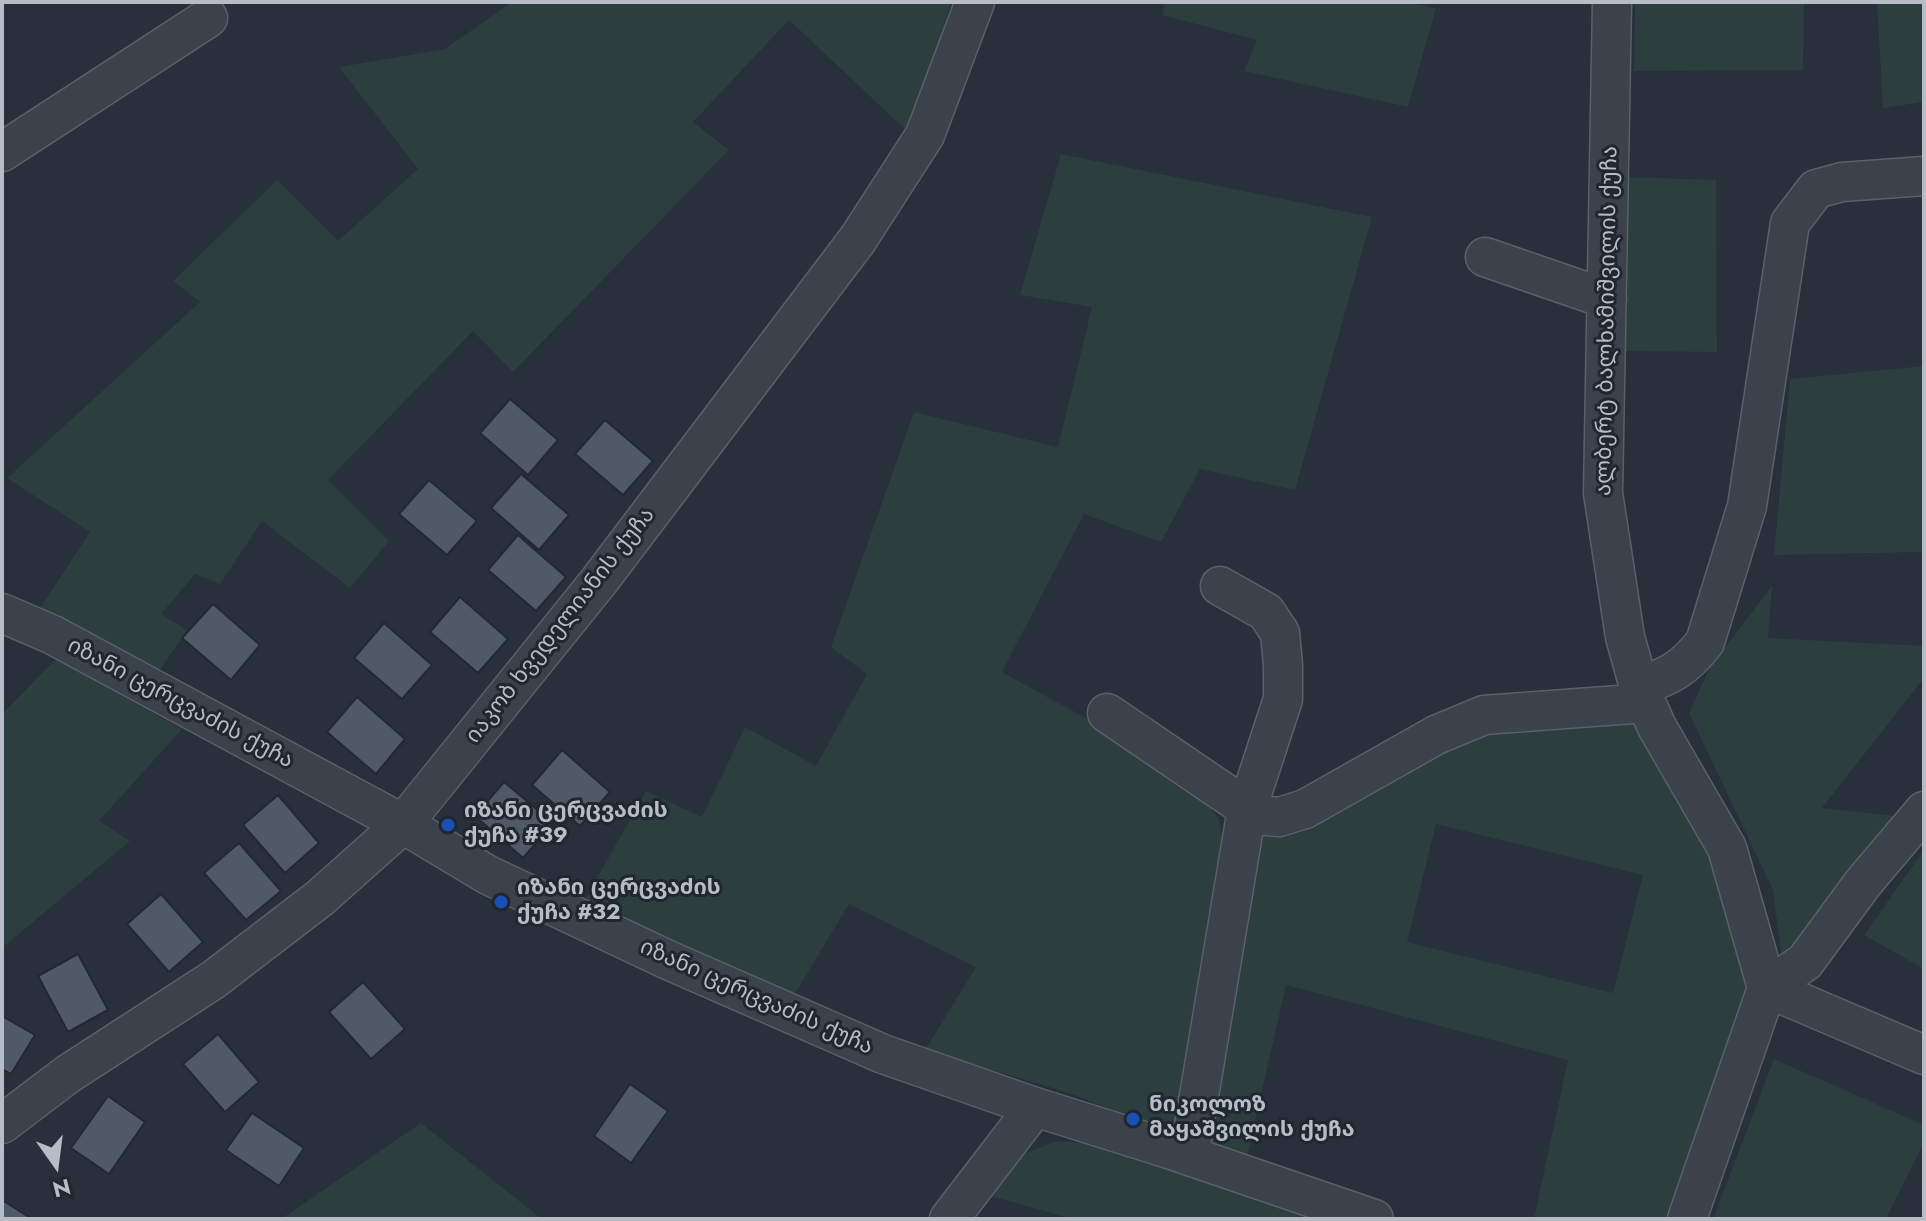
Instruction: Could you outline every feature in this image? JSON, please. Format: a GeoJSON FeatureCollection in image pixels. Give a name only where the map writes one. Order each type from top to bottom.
{"type":"FeatureCollection","features":[{"type":"Feature","properties":{"kind":"street","name":"იაკობ ხვედელიანის ქუჩა"},"geometry":{"type":"LineString","coordinates":[[2,1124],[68,1074],[213,980],[320,898],[403,824],[599,581],[858,239],[925,135],[975,2]]}},
{"type":"Feature","properties":{"kind":"street","name":"ალბერტ ბალხამიშვილის ქუჩა"},"geometry":{"type":"LineString","coordinates":[[1612,2],[1603,493],[1625,637],[1642,695],[1657,727],[1727,848],[1767,988]]}},
{"type":"Feature","properties":{"kind":"street"},"geometry":{"type":"LineString","coordinates":[[2,152],[208,18]]}},
{"type":"Feature","properties":{"kind":"street"},"geometry":{"type":"LineString","coordinates":[[1107,713],[1247,809],[1257,815],[1279,817],[1305,809],[1436,735],[1484,715],[1642,695],[1690,660],[1705,642],[1747,506],[1790,223],[1816,189],[1842,182],[1924,176]]}},
{"type":"Feature","properties":{"kind":"street"},"geometry":{"type":"LineString","coordinates":[[1485,257],[1607,299]]}},
{"type":"Feature","properties":{"kind":"street"},"geometry":{"type":"LineString","coordinates":[[1189,1156],[1247,809],[1283,699],[1280,633],[1266,612],[1220,586]]}},
{"type":"Feature","properties":{"kind":"street","name":"იზანი ცერცვაძის ქუჩა"},"geometry":{"type":"LineString","coordinates":[[2,613],[53,635],[403,824],[488,875],[668,960],[883,1054],[1374,1219]]}},
{"type":"Feature","properties":{"kind":"street"},"geometry":{"type":"LineString","coordinates":[[1687,1219],[1767,988],[1805,962],[1863,883],[1924,811]]}},
{"type":"Feature","properties":{"kind":"street"},"geometry":{"type":"LineString","coordinates":[[1767,988],[1924,1055]]}},
{"type":"Feature","properties":{"kind":"street"},"geometry":{"type":"LineString","coordinates":[[949,1219],[1035,1107]]}},
{"type":"Feature","properties":{"kind":"shaded area"},"geometry":{"type":"Polygon","coordinates":[[[512,2],[951,2],[910,134],[789,20],[693,122],[729,150],[513,372],[473,331],[328,480],[389,541],[350,588],[262,521],[220,584],[195,574],[161,614],[187,630],[160,670],[35,616],[90,532],[7,478],[200,302],[173,281],[277,180],[338,241],[418,169],[339,67],[445,49],[512,2]]]}},
{"type":"Feature","properties":{"kind":"shaded area"},"geometry":{"type":"Polygon","coordinates":[[[1165,2],[1404,2],[1436,8],[1408,107],[1244,71],[1257,40],[1162,15],[1165,2]]]}},
{"type":"Feature","properties":{"kind":"shaded area"},"geometry":{"type":"Polygon","coordinates":[[[1635,2],[1804,2],[1803,70],[1634,71],[1635,2]]]}},
{"type":"Feature","properties":{"kind":"shaded area"},"geometry":{"type":"Polygon","coordinates":[[[1877,2],[1924,2],[1924,102],[1883,108],[1877,2]]]}},
{"type":"Feature","properties":{"kind":"shaded area"},"geometry":{"type":"Polygon","coordinates":[[[1061,154],[1372,217],[1295,490],[1200,469],[1161,542],[1084,514],[1002,672],[1084,717],[1188,781],[1219,819],[1223,844],[1177,1135],[1069,1093],[925,1050],[976,967],[849,904],[791,1000],[682,954],[586,898],[646,791],[702,817],[745,727],[816,766],[867,674],[831,647],[914,412],[1058,447],[1092,307],[1020,295],[1061,154]]]}},
{"type":"Feature","properties":{"kind":"shaded area"},"geometry":{"type":"Polygon","coordinates":[[[1623,177],[1716,180],[1717,352],[1623,351],[1623,177]]]}},
{"type":"Feature","properties":{"kind":"shaded area"},"geometry":{"type":"Polygon","coordinates":[[[1924,366],[1924,552],[1774,555],[1790,379],[1924,366]]]}},
{"type":"Feature","properties":{"kind":"shaded area"},"geometry":{"type":"Polygon","coordinates":[[[1772,586],[1768,638],[1924,646],[1924,678],[1822,808],[1903,817],[1782,961],[1773,890],[1689,713],[1710,667],[1772,586]]]}},
{"type":"Feature","properties":{"kind":"shaded area"},"geometry":{"type":"Polygon","coordinates":[[[56,659],[182,729],[99,821],[130,841],[2,948],[2,714],[56,659]]]}},
{"type":"Feature","properties":{"kind":"shaded area"},"geometry":{"type":"Polygon","coordinates":[[[1639,715],[1721,858],[1749,960],[1744,998],[1671,1219],[1534,1219],[1568,1060],[1286,985],[1246,1161],[1203,1150],[1256,826],[1298,833],[1376,787],[1470,740],[1514,727],[1639,715]],[[1436,824],[1407,942],[1613,993],[1643,875],[1436,824]]]}},
{"type":"Feature","properties":{"kind":"shaded area"},"geometry":{"type":"Polygon","coordinates":[[[1924,850],[1924,969],[1864,935],[1924,850]]]}},
{"type":"Feature","properties":{"kind":"shaded area"},"geometry":{"type":"Polygon","coordinates":[[[1774,1059],[1924,1125],[1924,1142],[1886,1219],[1713,1219],[1774,1059]]]}},
{"type":"Feature","properties":{"kind":"shaded area"},"geometry":{"type":"Polygon","coordinates":[[[421,1123],[542,1219],[281,1219],[421,1123]]]}},
{"type":"Feature","properties":{"kind":"shaded area"},"geometry":{"type":"Polygon","coordinates":[[[1056,1141],[1110,1144],[1318,1219],[1073,1219],[991,1196],[1024,1154],[1056,1141]]]}},
{"type":"Feature","properties":{"kind":"building"},"geometry":{"type":"Polygon","coordinates":[[[510,399],[558,440],[528,475],[480,433],[510,399]]]}},
{"type":"Feature","properties":{"kind":"building"},"geometry":{"type":"Polygon","coordinates":[[[605,420],[653,461],[623,495],[575,454],[605,420]]]}},
{"type":"Feature","properties":{"kind":"building"},"geometry":{"type":"Polygon","coordinates":[[[521,474],[569,515],[539,550],[491,508],[521,474]]]}},
{"type":"Feature","properties":{"kind":"building"},"geometry":{"type":"Polygon","coordinates":[[[429,480],[477,521],[447,555],[399,514],[429,480]]]}},
{"type":"Feature","properties":{"kind":"building"},"geometry":{"type":"Polygon","coordinates":[[[518,535],[566,577],[536,611],[488,570],[518,535]]]}},
{"type":"Feature","properties":{"kind":"building"},"geometry":{"type":"Polygon","coordinates":[[[460,597],[508,639],[478,673],[430,632],[460,597]]]}},
{"type":"Feature","properties":{"kind":"building"},"geometry":{"type":"Polygon","coordinates":[[[213,604],[260,645],[231,680],[182,638],[213,604]]]}},
{"type":"Feature","properties":{"kind":"building"},"geometry":{"type":"Polygon","coordinates":[[[384,623],[432,665],[402,699],[354,658],[384,623]]]}},
{"type":"Feature","properties":{"kind":"building"},"geometry":{"type":"Polygon","coordinates":[[[357,697],[405,739],[376,774],[327,732],[357,697]]]}},
{"type":"Feature","properties":{"kind":"building"},"geometry":{"type":"Polygon","coordinates":[[[562,750],[610,792],[580,826],[532,785],[562,750]]]}},
{"type":"Feature","properties":{"kind":"building"},"geometry":{"type":"Polygon","coordinates":[[[504,782],[553,823],[523,858],[475,816],[504,782]]]}},
{"type":"Feature","properties":{"kind":"building"},"geometry":{"type":"Polygon","coordinates":[[[278,795],[319,843],[285,873],[243,825],[278,795]]]}},
{"type":"Feature","properties":{"kind":"building"},"geometry":{"type":"Polygon","coordinates":[[[239,843],[281,891],[246,920],[204,873],[239,843]]]}},
{"type":"Feature","properties":{"kind":"building"},"geometry":{"type":"Polygon","coordinates":[[[161,894],[203,942],[169,972],[127,924],[161,894]]]}},
{"type":"Feature","properties":{"kind":"building"},"geometry":{"type":"Polygon","coordinates":[[[78,954],[108,1010],[68,1032],[38,976],[78,954]]]}},
{"type":"Feature","properties":{"kind":"building"},"geometry":{"type":"Polygon","coordinates":[[[363,982],[405,1029],[371,1059],[329,1012],[363,982]]]}},
{"type":"Feature","properties":{"kind":"building"},"geometry":{"type":"Polygon","coordinates":[[[2,1016],[35,1035],[11,1074],[2,1069],[2,1016]]]}},
{"type":"Feature","properties":{"kind":"building"},"geometry":{"type":"Polygon","coordinates":[[[218,1034],[259,1082],[225,1112],[183,1064],[218,1034]]]}},
{"type":"Feature","properties":{"kind":"building"},"geometry":{"type":"Polygon","coordinates":[[[630,1084],[668,1111],[631,1163],[594,1136],[630,1084]]]}},
{"type":"Feature","properties":{"kind":"building"},"geometry":{"type":"Polygon","coordinates":[[[108,1096],[145,1122],[109,1174],[71,1148],[108,1096]]]}},
{"type":"Feature","properties":{"kind":"building"},"geometry":{"type":"Polygon","coordinates":[[[252,1113],[304,1148],[279,1186],[226,1150],[252,1113]]]}},
{"type":"Feature","properties":{"kind":"building"},"geometry":{"type":"Polygon","coordinates":[[[2,1200],[32,1219],[2,1219],[2,1200]]]}},
{"type":"Feature","properties":{"kind":"place","name":"იზანი ცერცვაძის ქუჩა #39"},"geometry":{"type":"Point","coordinates":[448,825]}},
{"type":"Feature","properties":{"kind":"place","name":"იზანი ცერცვაძის ქუჩა #32"},"geometry":{"type":"Point","coordinates":[501,902]}},
{"type":"Feature","properties":{"kind":"place","name":"ნიკოლოზ მაყაშვილის ქუჩა"},"geometry":{"type":"Point","coordinates":[1133,1119]}}]}
